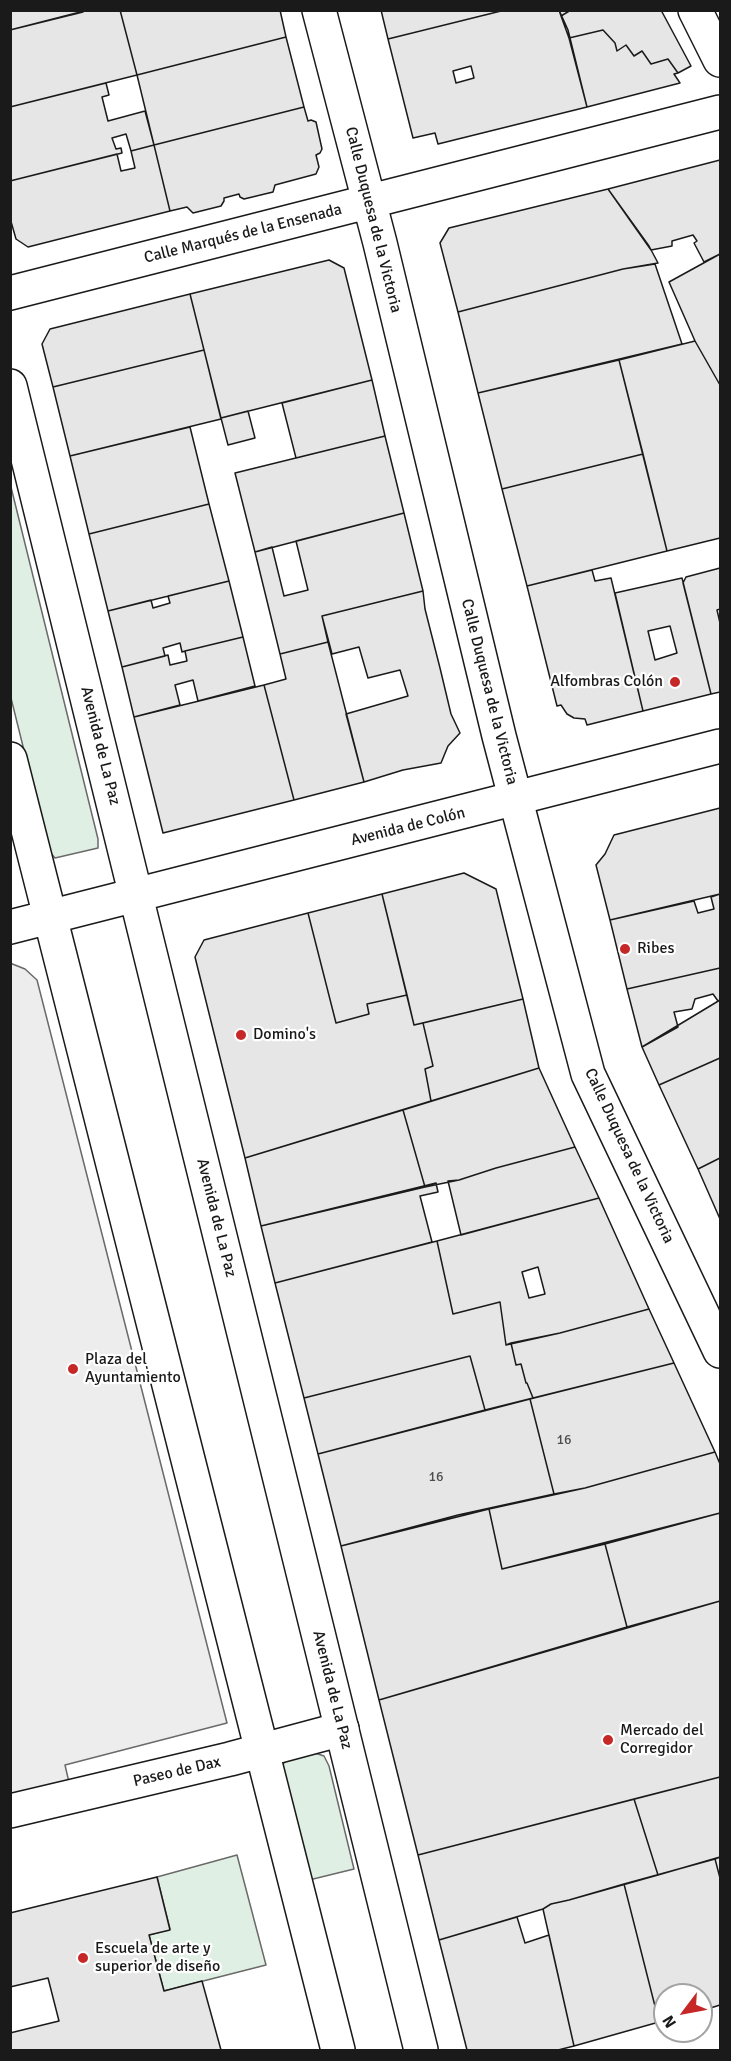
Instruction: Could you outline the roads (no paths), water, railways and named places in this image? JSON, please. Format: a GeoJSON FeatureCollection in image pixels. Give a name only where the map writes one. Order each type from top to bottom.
{"type":"FeatureCollection","features":[{"type":"Feature","properties":{"kind":"main road","name":"Calle Duquesa de la Victoria"},"geometry":{"type":"LineString","coordinates":[[320,10],[380,243],[499,736],[588,1074],[720,1351]]}},
{"type":"Feature","properties":{"kind":"main road"},"geometry":{"type":"LineString","coordinates":[[695,10],[720,60]]}},
{"type":"Feature","properties":{"kind":"main road","name":"Calle Marqués de la Ensenada"},"geometry":{"type":"LineString","coordinates":[[10,293],[720,112]]}},
{"type":"Feature","properties":{"kind":"main road","name":"Avenida de La Paz"},"geometry":{"type":"LineString","coordinates":[[10,386],[421,2050]]}},
{"type":"Feature","properties":{"kind":"main road","name":"Avenida de Colón"},"geometry":{"type":"LineString","coordinates":[[10,927],[720,746]]}},
{"type":"Feature","properties":{"kind":"main road"},"geometry":{"type":"LineString","coordinates":[[10,759],[338,2050]]}},
{"type":"Feature","properties":{"kind":"main road","name":"Paseo de Dax"},"geometry":{"type":"LineString","coordinates":[[10,1811],[261,1751],[342,1729]]}},
{"type":"Feature","properties":{"kind":"place","name":"Alfombras Colón"},"geometry":{"type":"Point","coordinates":[675,682]}},
{"type":"Feature","properties":{"kind":"place","name":"Ribes"},"geometry":{"type":"Point","coordinates":[625,949]}},
{"type":"Feature","properties":{"kind":"place","name":"Domino's"},"geometry":{"type":"Point","coordinates":[241,1035]}},
{"type":"Feature","properties":{"kind":"place","name":"Plaza del Ayuntamiento"},"geometry":{"type":"Point","coordinates":[73,1369]}},
{"type":"Feature","properties":{"kind":"place","name":"Mercado del Corregidor"},"geometry":{"type":"Point","coordinates":[608,1740]}},
{"type":"Feature","properties":{"kind":"place","name":"Escuela de arte y superior de diseño"},"geometry":{"type":"Point","coordinates":[83,1958]}}]}
